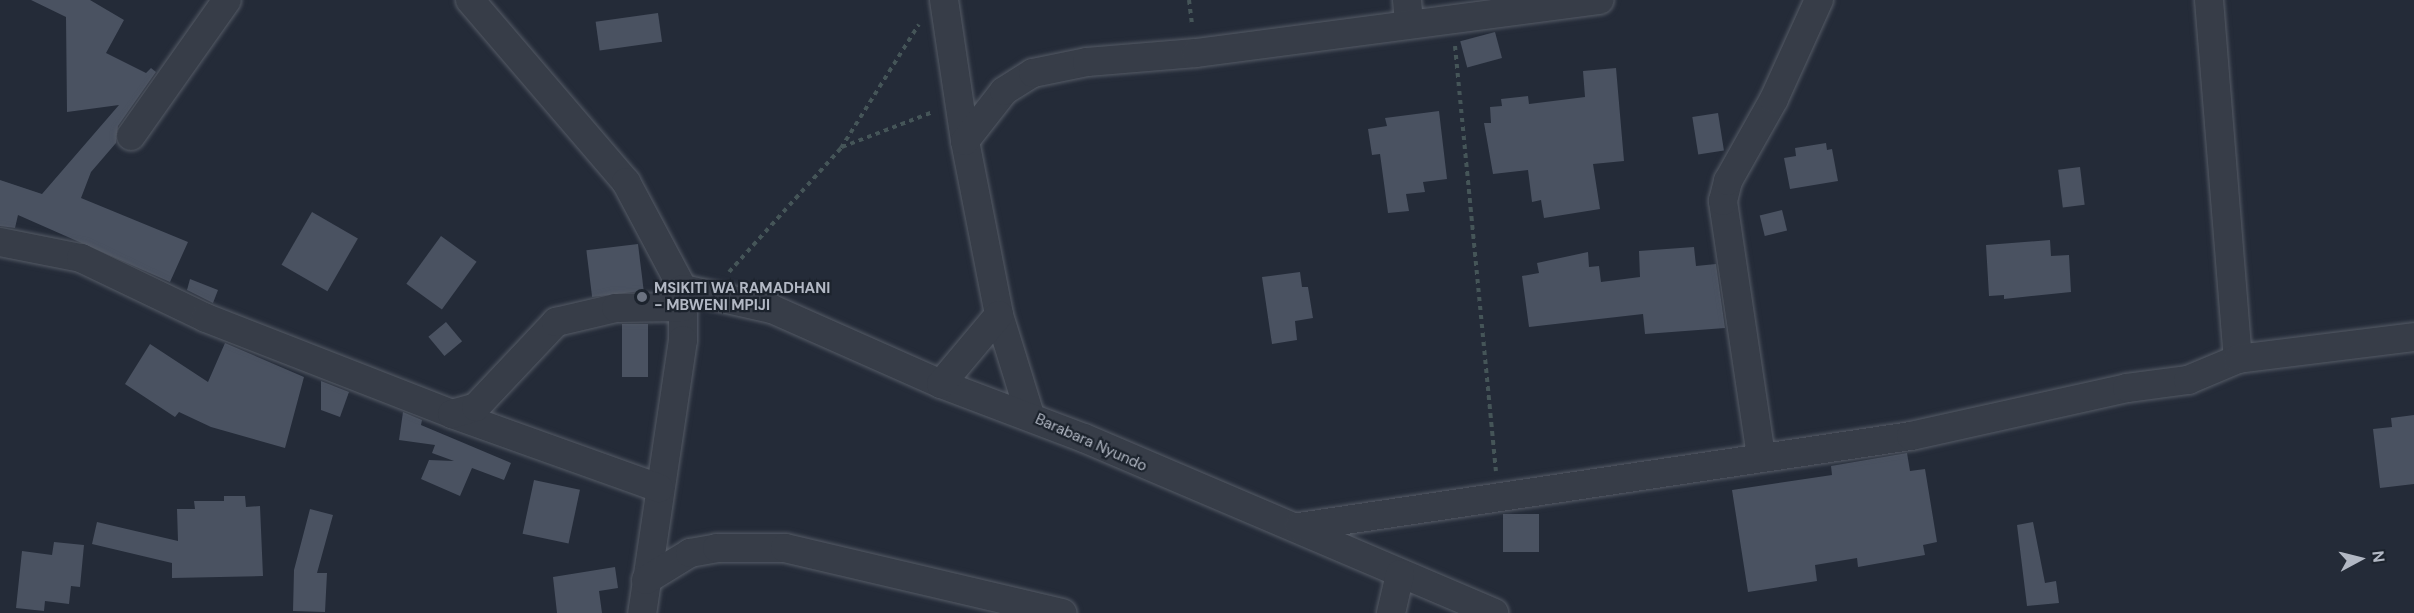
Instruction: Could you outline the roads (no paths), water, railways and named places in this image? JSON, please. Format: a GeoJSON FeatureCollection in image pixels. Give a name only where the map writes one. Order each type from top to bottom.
{"type":"FeatureCollection","features":[{"type":"Feature","properties":{"kind":"street"},"geometry":{"type":"LineString","coordinates":[[130,136],[227,0]]}},
{"type":"Feature","properties":{"kind":"street"},"geometry":{"type":"LineString","coordinates":[[470,0],[626,182],[692,297],[659,488],[641,613]]}},
{"type":"Feature","properties":{"kind":"street"},"geometry":{"type":"LineString","coordinates":[[965,141],[1004,91],[1033,74],[1087,62],[1196,53],[1408,12],[1453,18],[1600,0]]}},
{"type":"Feature","properties":{"kind":"street"},"geometry":{"type":"LineString","coordinates":[[1761,456],[1723,201],[1728,181],[1774,99],[1819,0]]}},
{"type":"Feature","properties":{"kind":"street"},"geometry":{"type":"LineString","coordinates":[[2209,0],[2238,358]]}},
{"type":"Feature","properties":{"kind":"street"},"geometry":{"type":"LineString","coordinates":[[935,7],[958,100],[999,315],[1030,415]]}},
{"type":"Feature","properties":{"kind":"street"},"geometry":{"type":"LineString","coordinates":[[0,242],[81,258],[206,318],[452,414],[659,488]]}},
{"type":"Feature","properties":{"kind":"street","name":"Barabara Nyundo"},"geometry":{"type":"LineString","coordinates":[[452,414],[476,407],[556,322],[616,308],[692,297],[772,309],[941,384],[1030,415],[1161,474],[1299,527],[1349,554],[1494,613]]}},
{"type":"Feature","properties":{"kind":"street"},"geometry":{"type":"LineString","coordinates":[[941,384],[999,315]]}},
{"type":"Feature","properties":{"kind":"street"},"geometry":{"type":"LineString","coordinates":[[1299,527],[1498,495],[1911,436],[2127,388],[2188,380],[2238,358],[2414,337]]}},
{"type":"Feature","properties":{"kind":"street"},"geometry":{"type":"LineString","coordinates":[[646,580],[690,553],[717,548],[785,548],[1063,613]]}},
{"type":"Feature","properties":{"kind":"street"},"geometry":{"type":"LineString","coordinates":[[1391,613],[1400,574]]}},
{"type":"Feature","properties":{"kind":"place","name":"MSIKITI WA RAMADHANI - MBWENI MPIJI"},"geometry":{"type":"Point","coordinates":[642,297]}}]}
